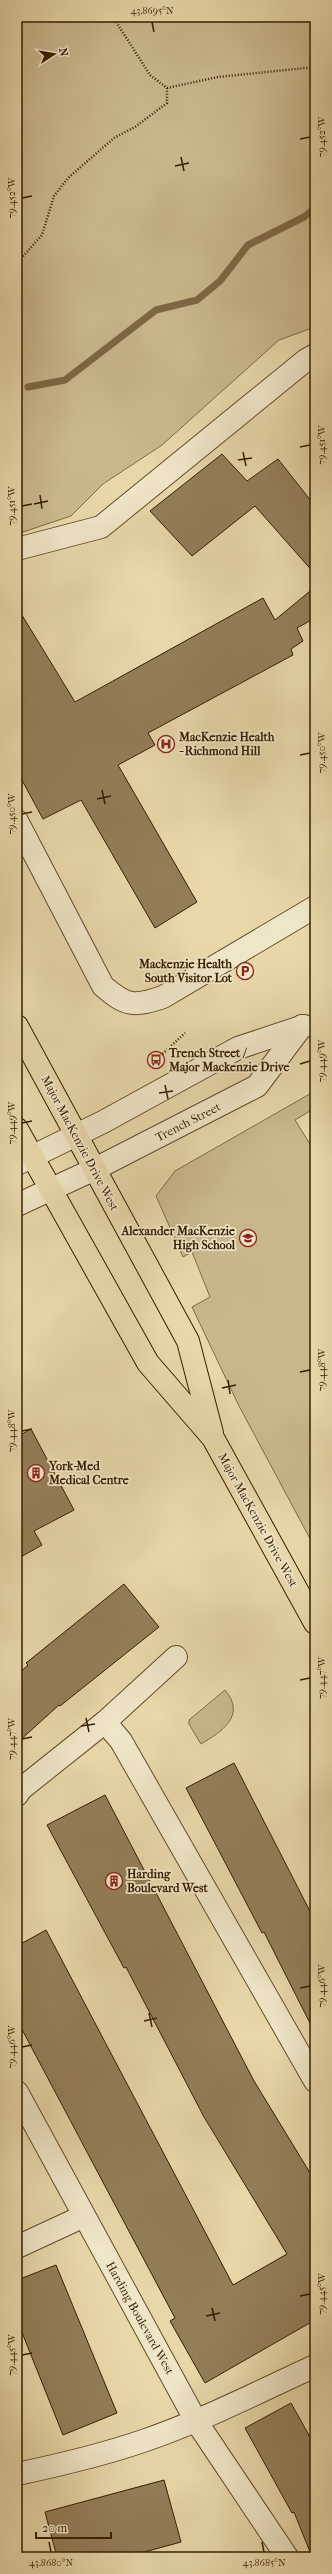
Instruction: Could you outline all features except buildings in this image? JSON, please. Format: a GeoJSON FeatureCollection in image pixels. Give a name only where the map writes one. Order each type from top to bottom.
{"type":"FeatureCollection","features":[{"type":"Feature","properties":{"kind":"main road","name":"Major MacKenzie Drive West"},"geometry":{"type":"LineString","coordinates":[[17,1026],[188,1341],[214,1438]]}},
{"type":"Feature","properties":{"kind":"main road","name":"Major MacKenzie Drive West"},"geometry":{"type":"LineString","coordinates":[[17,1129],[25,1160],[50,1188],[148,1363],[214,1438],[315,1623]]}},
{"type":"Feature","properties":{"kind":"street"},"geometry":{"type":"LineString","coordinates":[[17,549],[101,527],[306,360],[315,355]]}},
{"type":"Feature","properties":{"kind":"street"},"geometry":{"type":"LineString","coordinates":[[17,821],[103,986],[120,1000],[135,1004],[163,997],[315,907]]}},
{"type":"Feature","properties":{"kind":"street","name":"Trench Street"},"geometry":{"type":"LineString","coordinates":[[76,1135],[238,1048],[309,1023]]}},
{"type":"Feature","properties":{"kind":"street","name":"Trench Street"},"geometry":{"type":"LineString","coordinates":[[17,1205],[50,1188],[95,1169],[257,1086],[309,1023]]}},
{"type":"Feature","properties":{"kind":"street"},"geometry":{"type":"LineString","coordinates":[[25,1160],[76,1135]]}},
{"type":"Feature","properties":{"kind":"street"},"geometry":{"type":"LineString","coordinates":[[17,1795],[21,1789],[105,1722],[176,1657]]}},
{"type":"Feature","properties":{"kind":"street"},"geometry":{"type":"LineString","coordinates":[[105,1722],[121,1741],[315,2081]]}},
{"type":"Feature","properties":{"kind":"street","name":"Harding Boulevard West"},"geometry":{"type":"LineString","coordinates":[[17,2092],[196,2421],[287,2557]]}},
{"type":"Feature","properties":{"kind":"street"},"geometry":{"type":"LineString","coordinates":[[17,2248],[84,2216]]}},
{"type":"Feature","properties":{"kind":"street"},"geometry":{"type":"LineString","coordinates":[[17,2474],[75,2462],[143,2441],[196,2421],[315,2366]]}},
{"type":"Feature","properties":{"kind":"path"},"geometry":{"type":"LineString","coordinates":[[113,17],[150,75],[167,88],[218,77],[315,68]]}},
{"type":"Feature","properties":{"kind":"path"},"geometry":{"type":"LineString","coordinates":[[17,263],[42,235],[54,196],[68,178],[114,138],[135,127],[167,103],[167,88]]}},
{"type":"Feature","properties":{"kind":"path"},"geometry":{"type":"LineString","coordinates":[[156,1060],[185,1033]]}},
{"type":"Feature","properties":{"kind":"shaded area"},"geometry":{"type":"Polygon","coordinates":[[[17,17],[315,17],[315,327],[279,340],[162,445],[103,484],[71,516],[17,534],[17,17]]]}},
{"type":"Feature","properties":{"kind":"shaded area","name":"Alexander MacKenzie High School"},"geometry":{"type":"Polygon","coordinates":[[[315,1091],[315,1108],[295,1120],[315,1152],[315,1548],[239,1406],[192,1307],[210,1297],[192,1252],[183,1257],[156,1196],[175,1171],[315,1091]]]}},
{"type":"Feature","properties":{"kind":"shaded area"},"geometry":{"type":"Polygon","coordinates":[[[225,1690],[231,1699],[233,1708],[229,1722],[216,1734],[201,1744],[189,1724],[189,1720],[225,1690]]]}},
{"type":"Feature","properties":{"kind":"waterway"},"geometry":{"type":"LineString","coordinates":[[28,387],[65,380],[156,310],[197,300],[220,281],[248,245],[304,217],[315,208]]}},
{"type":"Feature","properties":{"kind":"place","name":"MacKenzie Health - Richmond Hill"},"geometry":{"type":"Point","coordinates":[166,744]}},
{"type":"Feature","properties":{"kind":"place","name":"Mackenzie Health South Visitor Lot"},"geometry":{"type":"Point","coordinates":[245,971]}},
{"type":"Feature","properties":{"kind":"place","name":"Trench Street / Major Mackenzie Drive"},"geometry":{"type":"Point","coordinates":[156,1060]}},
{"type":"Feature","properties":{"kind":"place","name":"Alexander MacKenzie High School"},"geometry":{"type":"Point","coordinates":[248,1238]}},
{"type":"Feature","properties":{"kind":"place","name":"York-Med Medical Centre"},"geometry":{"type":"Point","coordinates":[36,1473]}},
{"type":"Feature","properties":{"kind":"place","name":"Harding Boulevard West"},"geometry":{"type":"Point","coordinates":[114,1881]}}]}
